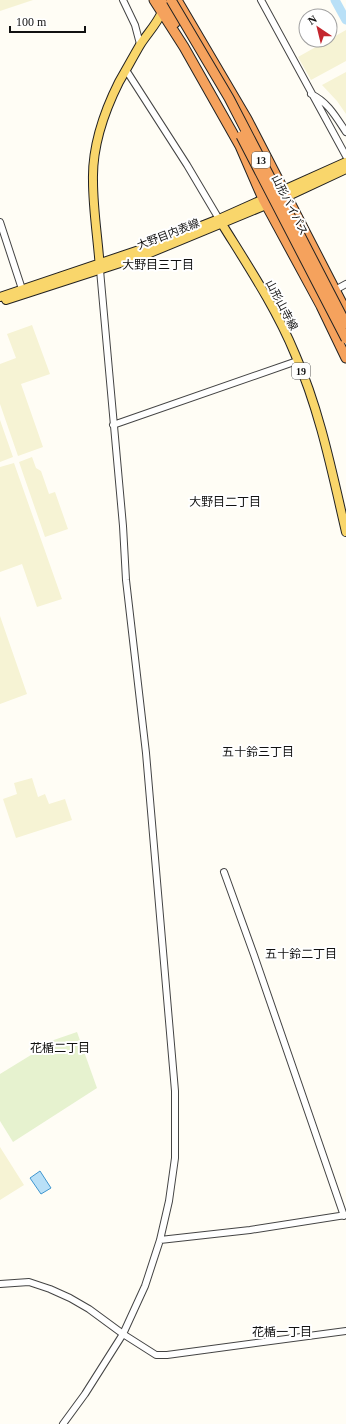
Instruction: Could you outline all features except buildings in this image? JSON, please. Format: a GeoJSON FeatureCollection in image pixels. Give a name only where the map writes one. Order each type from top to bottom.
{"type":"FeatureCollection","features":[{"type":"Feature","properties":{"kind":"highway"},"geometry":{"type":"LineString","coordinates":[[154,0],[184,47],[240,146],[265,202],[321,306],[346,358]]}},
{"type":"Feature","properties":{"kind":"highway","name":"山形バイパス"},"geometry":{"type":"LineString","coordinates":[[161,0],[212,83],[241,136],[346,339]]}},
{"type":"Feature","properties":{"kind":"highway","name":"山形バイパス"},"geometry":{"type":"LineString","coordinates":[[172,0],[229,98],[346,324]]}},
{"type":"Feature","properties":{"kind":"highway"},"geometry":{"type":"LineString","coordinates":[[177,0],[247,119],[346,311]]}},
{"type":"Feature","properties":{"kind":"main road"},"geometry":{"type":"LineString","coordinates":[[99,267],[92,180],[94,158],[104,118],[126,70],[140,44],[158,20],[162,12]]}},
{"type":"Feature","properties":{"kind":"main road"},"geometry":{"type":"LineString","coordinates":[[286,193],[346,162]]}},
{"type":"Feature","properties":{"kind":"main road"},"geometry":{"type":"LineString","coordinates":[[220,222],[346,169]]}},
{"type":"Feature","properties":{"kind":"main road","name":"大野目内表線"},"geometry":{"type":"LineString","coordinates":[[99,267],[145,255],[220,222]]}},
{"type":"Feature","properties":{"kind":"main road","name":"山形山寺線"},"geometry":{"type":"LineString","coordinates":[[220,222],[271,304],[298,361],[327,449],[346,532]]}},
{"type":"Feature","properties":{"kind":"main road"},"geometry":{"type":"LineString","coordinates":[[0,297],[22,289],[99,267]]}},
{"type":"Feature","properties":{"kind":"main road"},"geometry":{"type":"LineString","coordinates":[[0,302],[99,267]]}},
{"type":"Feature","properties":{"kind":"street"},"geometry":{"type":"LineString","coordinates":[[123,0],[135,25],[140,44]]}},
{"type":"Feature","properties":{"kind":"street"},"geometry":{"type":"LineString","coordinates":[[261,0],[346,156]]}},
{"type":"Feature","properties":{"kind":"street"},"geometry":{"type":"LineString","coordinates":[[126,70],[187,165],[220,222]]}},
{"type":"Feature","properties":{"kind":"street"},"geometry":{"type":"LineString","coordinates":[[311,94],[319,98],[333,111],[346,132]]}},
{"type":"Feature","properties":{"kind":"street"},"geometry":{"type":"LineString","coordinates":[[0,222],[22,289]]}},
{"type":"Feature","properties":{"kind":"street"},"geometry":{"type":"LineString","coordinates":[[64,1424],[123,1334],[145,1286],[160,1240],[169,1201],[175,1158],[175,1091],[146,753],[127,588],[123,526],[99,267]]}},
{"type":"Feature","properties":{"kind":"street"},"geometry":{"type":"LineString","coordinates":[[335,290],[346,284]]}},
{"type":"Feature","properties":{"kind":"street"},"geometry":{"type":"LineString","coordinates":[[113,426],[298,361]]}},
{"type":"Feature","properties":{"kind":"street"},"geometry":{"type":"LineString","coordinates":[[160,1240],[250,1230],[345,1216],[224,872]]}},
{"type":"Feature","properties":{"kind":"street"},"geometry":{"type":"LineString","coordinates":[[0,1284],[29,1282],[70,1298],[156,1355],[167,1355],[346,1331]]}},
{"type":"Feature","properties":{"kind":"shaded area"},"geometry":{"type":"Polygon","coordinates":[[[0,0],[33,0],[0,11],[0,0]]]}},
{"type":"Feature","properties":{"kind":"shaded area"},"geometry":{"type":"Polygon","coordinates":[[[346,30],[346,61],[311,80],[298,57],[314,48],[338,48],[338,34],[346,30]]]}},
{"type":"Feature","properties":{"kind":"shaded area"},"geometry":{"type":"Polygon","coordinates":[[[346,72],[346,114],[337,101],[322,85],[346,72]]]}},
{"type":"Feature","properties":{"kind":"shaded area"},"geometry":{"type":"Polygon","coordinates":[[[32,325],[50,374],[21,384],[43,447],[18,456],[0,404],[0,364],[16,358],[7,334],[32,325]]]}},
{"type":"Feature","properties":{"kind":"shaded area"},"geometry":{"type":"Polygon","coordinates":[[[0,420],[13,457],[0,462],[0,420]]]}},
{"type":"Feature","properties":{"kind":"shaded area"},"geometry":{"type":"Polygon","coordinates":[[[32,457],[36,468],[41,471],[49,494],[55,492],[68,529],[45,537],[19,462],[32,457]]]}},
{"type":"Feature","properties":{"kind":"shaded area"},"geometry":{"type":"Polygon","coordinates":[[[14,463],[62,599],[37,607],[22,564],[0,572],[0,467],[14,463]]]}},
{"type":"Feature","properties":{"kind":"shaded area"},"geometry":{"type":"Polygon","coordinates":[[[0,616],[27,694],[0,704],[0,616]]]}},
{"type":"Feature","properties":{"kind":"shaded area"},"geometry":{"type":"Polygon","coordinates":[[[32,778],[38,797],[45,794],[49,804],[65,799],[72,820],[16,838],[3,799],[17,794],[14,783],[32,778]]]}},
{"type":"Feature","properties":{"kind":"shaded area"},"geometry":{"type":"Polygon","coordinates":[[[0,1147],[24,1185],[0,1200],[0,1147]]]}},
{"type":"Feature","properties":{"kind":"green space"},"geometry":{"type":"Polygon","coordinates":[[[77,1032],[97,1088],[13,1142],[0,1121],[0,1074],[44,1047],[49,1046],[48,1042],[77,1032]]]}},
{"type":"Feature","properties":{"kind":"water"},"geometry":{"type":"Polygon","coordinates":[[[40,1171],[51,1188],[41,1194],[30,1178],[40,1171]]]}},
{"type":"Feature","properties":{"kind":"waterway"},"geometry":{"type":"LineString","coordinates":[[335,0],[346,20]]}},
{"type":"Feature","properties":{"kind":"district","name":"大野目三丁目"},"geometry":{"type":"Point","coordinates":[158,265]}},
{"type":"Feature","properties":{"kind":"district","name":"大野目二丁目"},"geometry":{"type":"Point","coordinates":[225,502]}},
{"type":"Feature","properties":{"kind":"district","name":"五十鈴三丁目"},"geometry":{"type":"Point","coordinates":[258,752]}},
{"type":"Feature","properties":{"kind":"district","name":"五十鈴二丁目"},"geometry":{"type":"Point","coordinates":[301,954]}},
{"type":"Feature","properties":{"kind":"district","name":"花楯二丁目"},"geometry":{"type":"Point","coordinates":[60,1048]}},
{"type":"Feature","properties":{"kind":"district","name":"花楯一丁目"},"geometry":{"type":"Point","coordinates":[282,1332]}}]}
